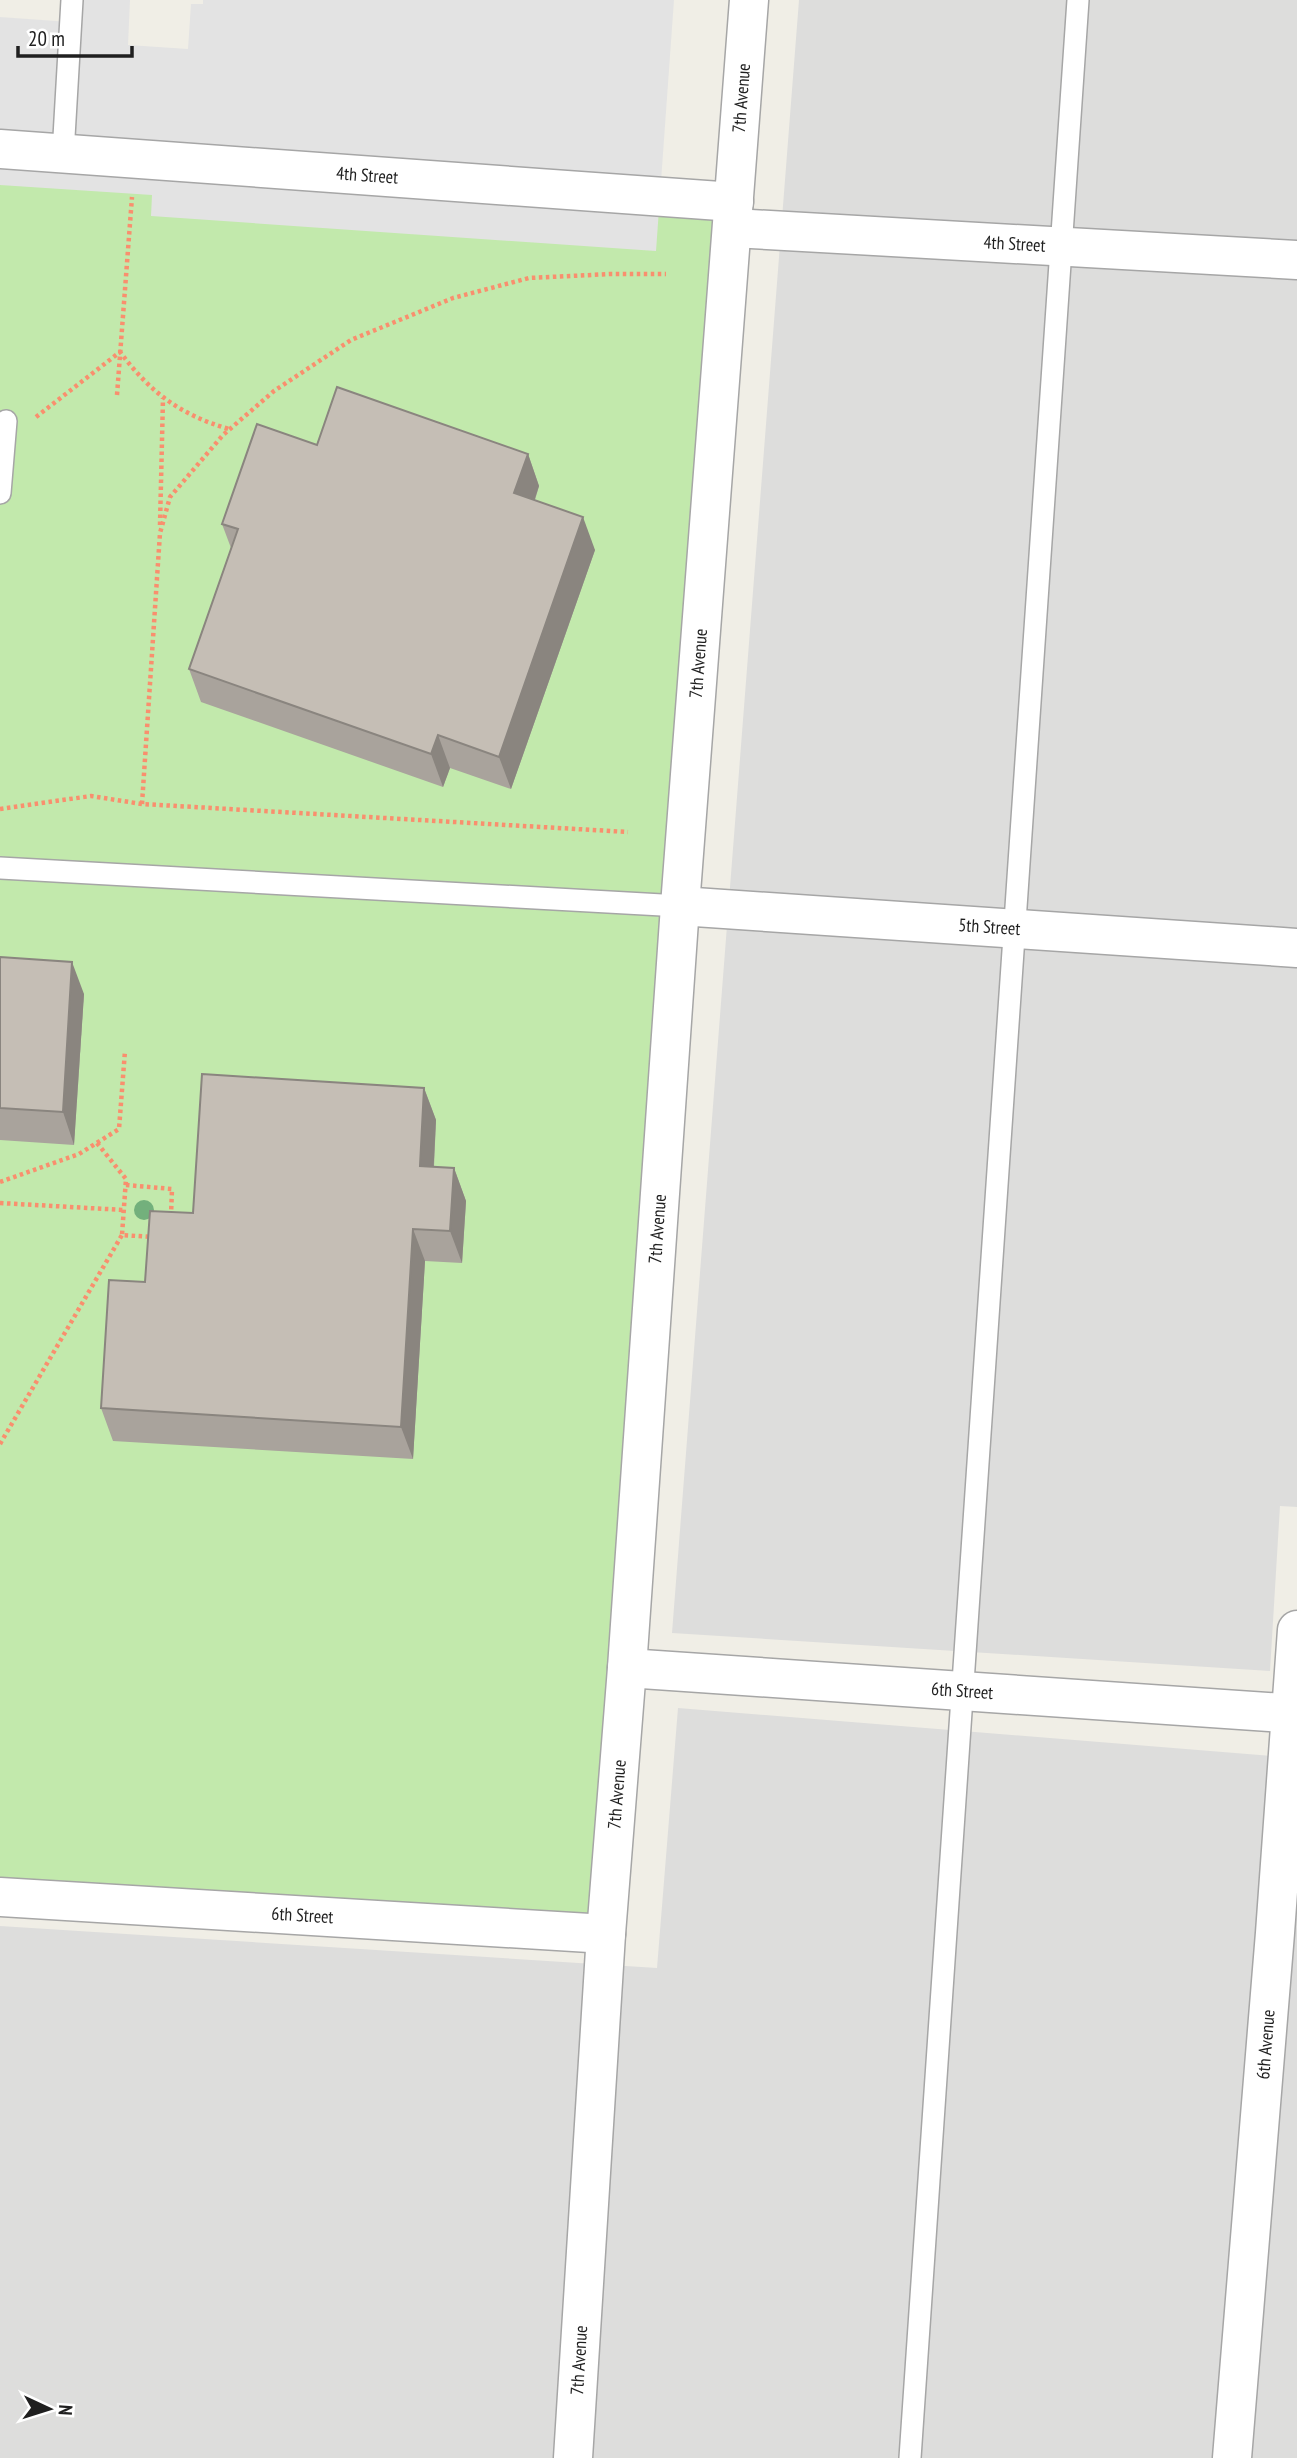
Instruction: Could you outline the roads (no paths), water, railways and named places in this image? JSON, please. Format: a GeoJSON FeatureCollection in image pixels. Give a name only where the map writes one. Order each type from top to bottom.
{"type":"FeatureCollection","features":[{"type":"Feature","properties":{"kind":"street","name":"7th Avenue"},"geometry":{"type":"LineString","coordinates":[[573,2458],[606,1934],[749,0]]}},
{"type":"Feature","properties":{"kind":"street","name":"4th Street"},"geometry":{"type":"LineString","coordinates":[[0,149],[1061,247],[1297,260]]}},
{"type":"Feature","properties":{"kind":"street","name":"5th Street"},"geometry":{"type":"LineString","coordinates":[[680,906],[1297,948]]}},
{"type":"Feature","properties":{"kind":"street","name":"6th Avenue"},"geometry":{"type":"LineString","coordinates":[[1231,2458],[1294,1714],[1297,1630]]}},
{"type":"Feature","properties":{"kind":"street","name":"6th Street"},"geometry":{"type":"LineString","coordinates":[[627,1668],[1294,1714]]}},
{"type":"Feature","properties":{"kind":"street","name":"6th Street"},"geometry":{"type":"LineString","coordinates":[[0,1897],[606,1934]]}},
{"type":"Feature","properties":{"kind":"lane"},"geometry":{"type":"LineString","coordinates":[[63,154],[72,0]]}},
{"type":"Feature","properties":{"kind":"lane"},"geometry":{"type":"LineString","coordinates":[[910,2458],[1078,0]]}},
{"type":"Feature","properties":{"kind":"lane"},"geometry":{"type":"LineString","coordinates":[[0,493],[5,431]]}},
{"type":"Feature","properties":{"kind":"lane"},"geometry":{"type":"LineString","coordinates":[[0,868],[680,906]]}}]}
